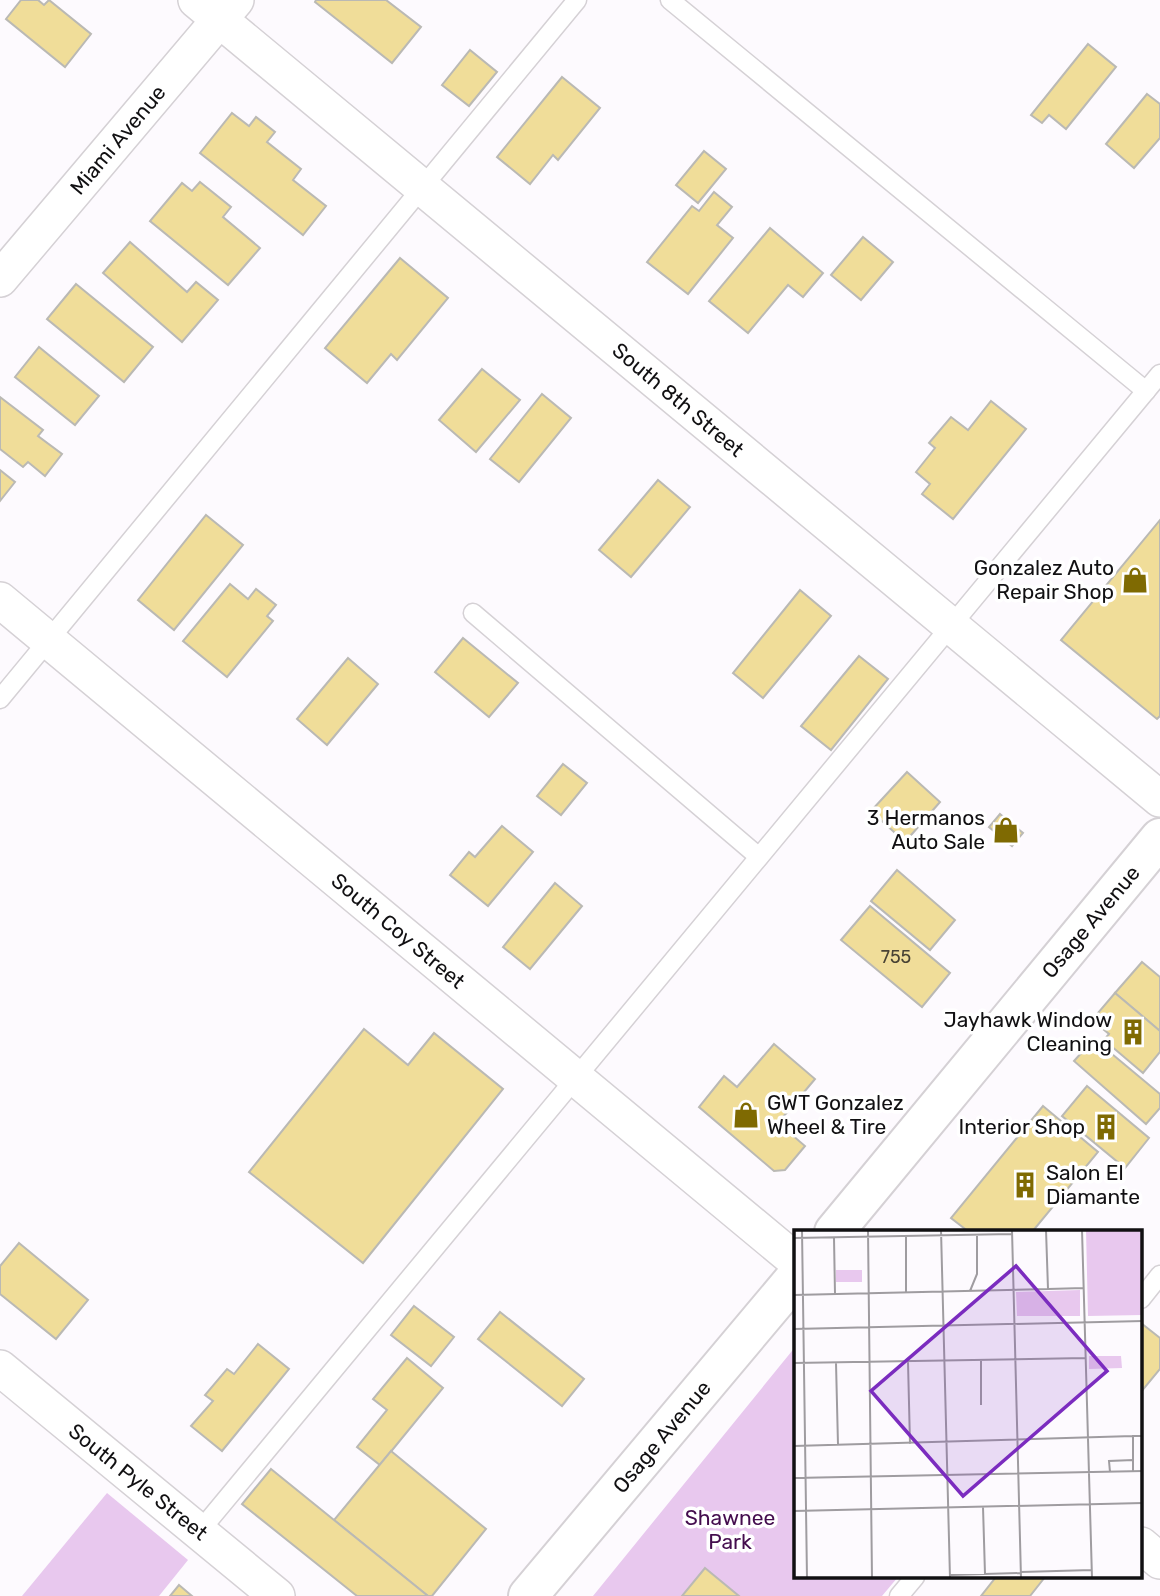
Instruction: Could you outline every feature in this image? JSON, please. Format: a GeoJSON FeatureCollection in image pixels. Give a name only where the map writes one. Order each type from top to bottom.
{"type":"FeatureCollection","features":[{"type":"Feature","properties":{"kind":"street","name":"South 8th Street"},"geometry":{"type":"LineString","coordinates":[[217,7],[422,187],[1160,799]]}},
{"type":"Feature","properties":{"kind":"street","name":"Miami Avenue"},"geometry":{"type":"LineString","coordinates":[[0,279],[217,7]]}},
{"type":"Feature","properties":{"kind":"street","name":"South Coy Street"},"geometry":{"type":"LineString","coordinates":[[0,600],[794,1259]]}},
{"type":"Feature","properties":{"kind":"street","name":"Osage Avenue"},"geometry":{"type":"LineString","coordinates":[[836,1230],[1160,838]]}},
{"type":"Feature","properties":{"kind":"street","name":"Osage Avenue"},"geometry":{"type":"LineString","coordinates":[[528,1596],[794,1279]]}},
{"type":"Feature","properties":{"kind":"street","name":"South Pyle Street"},"geometry":{"type":"LineString","coordinates":[[0,1368],[277,1596]]}},
{"type":"Feature","properties":{"kind":"street"},"geometry":{"type":"LineString","coordinates":[[1142,1546],[1160,1561]]}},
{"type":"Feature","properties":{"kind":"lane"},"geometry":{"type":"LineString","coordinates":[[0,699],[578,0]]}},
{"type":"Feature","properties":{"kind":"lane"},"geometry":{"type":"LineString","coordinates":[[670,0],[1146,391]]}},
{"type":"Feature","properties":{"kind":"lane"},"geometry":{"type":"LineString","coordinates":[[199,1532],[1160,374]]}},
{"type":"Feature","properties":{"kind":"lane"},"geometry":{"type":"LineString","coordinates":[[472,613],[760,857]]}},
{"type":"Feature","properties":{"kind":"lane"},"geometry":{"type":"LineString","coordinates":[[1142,1298],[1160,1276]]}},
{"type":"Feature","properties":{"kind":"lane"},"geometry":{"type":"LineString","coordinates":[[899,1596],[914,1578]]}},
{"type":"Feature","properties":{"kind":"green space","name":"Shawnee Park"},"geometry":{"type":"Polygon","coordinates":[[[794,1348],[794,1578],[897,1578],[882,1596],[593,1596],[794,1348]]]}},
{"type":"Feature","properties":{"kind":"green space"},"geometry":{"type":"Polygon","coordinates":[[[107,1493],[188,1560],[159,1596],[22,1596],[107,1493]]]}},
{"type":"Feature","properties":{"kind":"building"},"geometry":{"type":"Polygon","coordinates":[[[21,0],[38,0],[44,5],[49,0],[91,34],[65,67],[6,19],[21,0]]]}},
{"type":"Feature","properties":{"kind":"building"},"geometry":{"type":"Polygon","coordinates":[[[386,0],[421,27],[392,63],[315,2],[386,0]]]}},
{"type":"Feature","properties":{"kind":"building"},"geometry":{"type":"Polygon","coordinates":[[[1088,44],[1116,67],[1066,129],[1049,115],[1042,123],[1031,115],[1088,44]]]}},
{"type":"Feature","properties":{"kind":"building"},"geometry":{"type":"Polygon","coordinates":[[[470,50],[497,72],[469,106],[442,85],[470,50]]]}},
{"type":"Feature","properties":{"kind":"building"},"geometry":{"type":"Polygon","coordinates":[[[562,77],[600,108],[558,160],[553,155],[530,184],[497,157],[562,77]]]}},
{"type":"Feature","properties":{"kind":"building"},"geometry":{"type":"Polygon","coordinates":[[[1147,94],[1160,104],[1160,138],[1134,168],[1106,144],[1147,94]]]}},
{"type":"Feature","properties":{"kind":"building"},"geometry":{"type":"Polygon","coordinates":[[[232,113],[249,126],[256,117],[275,132],[267,142],[301,169],[293,180],[326,206],[303,235],[200,153],[232,113]]]}},
{"type":"Feature","properties":{"kind":"building"},"geometry":{"type":"Polygon","coordinates":[[[704,151],[726,169],[698,203],[676,185],[704,151]]]}},
{"type":"Feature","properties":{"kind":"building"},"geometry":{"type":"Polygon","coordinates":[[[200,182],[231,207],[223,217],[260,248],[228,285],[150,221],[182,183],[192,191],[200,182]]]}},
{"type":"Feature","properties":{"kind":"building"},"geometry":{"type":"Polygon","coordinates":[[[714,192],[732,207],[717,225],[733,238],[688,294],[647,262],[692,206],[699,211],[714,192]]]}},
{"type":"Feature","properties":{"kind":"building"},"geometry":{"type":"Polygon","coordinates":[[[770,228],[823,273],[803,297],[788,285],[748,333],[709,301],[770,228]]]}},
{"type":"Feature","properties":{"kind":"building"},"geometry":{"type":"Polygon","coordinates":[[[863,237],[893,262],[861,300],[831,275],[863,237]]]}},
{"type":"Feature","properties":{"kind":"building"},"geometry":{"type":"Polygon","coordinates":[[[130,242],[187,292],[196,282],[218,300],[182,342],[103,273],[130,242]]]}},
{"type":"Feature","properties":{"kind":"building"},"geometry":{"type":"Polygon","coordinates":[[[400,258],[448,298],[397,360],[391,354],[367,383],[325,348],[400,258]]]}},
{"type":"Feature","properties":{"kind":"building"},"geometry":{"type":"Polygon","coordinates":[[[76,284],[153,347],[124,382],[47,319],[76,284]]]}},
{"type":"Feature","properties":{"kind":"building"},"geometry":{"type":"Polygon","coordinates":[[[39,347],[99,396],[75,425],[15,377],[39,347]]]}},
{"type":"Feature","properties":{"kind":"building"},"geometry":{"type":"Polygon","coordinates":[[[482,369],[520,400],[476,452],[439,420],[482,369]]]}},
{"type":"Feature","properties":{"kind":"building"},"geometry":{"type":"Polygon","coordinates":[[[542,394],[571,418],[519,482],[490,459],[542,394]]]}},
{"type":"Feature","properties":{"kind":"building"},"geometry":{"type":"Polygon","coordinates":[[[0,397],[43,430],[38,436],[62,454],[45,476],[28,462],[23,467],[0,449],[0,397]]]}},
{"type":"Feature","properties":{"kind":"building"},"geometry":{"type":"Polygon","coordinates":[[[991,401],[1026,429],[953,519],[922,494],[930,484],[916,472],[935,448],[929,443],[951,417],[968,430],[991,401]]]}},
{"type":"Feature","properties":{"kind":"building"},"geometry":{"type":"Polygon","coordinates":[[[0,470],[15,482],[0,501],[0,470]]]}},
{"type":"Feature","properties":{"kind":"building"},"geometry":{"type":"Polygon","coordinates":[[[658,480],[690,507],[631,577],[599,550],[658,480]]]}},
{"type":"Feature","properties":{"kind":"building"},"geometry":{"type":"Polygon","coordinates":[[[206,515],[243,545],[174,630],[138,600],[206,515]]]}},
{"type":"Feature","properties":{"kind":"building","name":"Gonzalez Auto Repair Shop"},"geometry":{"type":"Polygon","coordinates":[[[1160,520],[1160,716],[1157,719],[1061,640],[1160,520]]]}},
{"type":"Feature","properties":{"kind":"building"},"geometry":{"type":"Polygon","coordinates":[[[230,584],[248,599],[256,589],[276,605],[267,616],[273,621],[227,677],[183,641],[230,584]]]}},
{"type":"Feature","properties":{"kind":"building"},"geometry":{"type":"Polygon","coordinates":[[[800,590],[831,616],[763,698],[733,673],[800,590]]]}},
{"type":"Feature","properties":{"kind":"building"},"geometry":{"type":"Polygon","coordinates":[[[463,638],[518,683],[489,717],[435,672],[463,638]]]}},
{"type":"Feature","properties":{"kind":"building"},"geometry":{"type":"Polygon","coordinates":[[[859,656],[888,679],[831,750],[801,726],[859,656]]]}},
{"type":"Feature","properties":{"kind":"building"},"geometry":{"type":"Polygon","coordinates":[[[348,658],[378,684],[327,745],[297,719],[348,658]]]}},
{"type":"Feature","properties":{"kind":"building"},"geometry":{"type":"Polygon","coordinates":[[[563,764],[587,783],[561,815],[537,796],[563,764]]]}},
{"type":"Feature","properties":{"kind":"building"},"geometry":{"type":"Polygon","coordinates":[[[907,772],[940,802],[905,842],[871,811],[907,772]]]}},
{"type":"Feature","properties":{"kind":"building","name":"3 Hermanos Auto Sale"},"geometry":{"type":"Polygon","coordinates":[[[1000,814],[1023,833],[1012,846],[989,827],[1000,814]]]}},
{"type":"Feature","properties":{"kind":"building"},"geometry":{"type":"Polygon","coordinates":[[[502,826],[533,852],[488,906],[450,875],[469,852],[475,857],[502,826]]]}},
{"type":"Feature","properties":{"kind":"building"},"geometry":{"type":"Polygon","coordinates":[[[897,870],[955,920],[930,950],[871,901],[897,870]]]}},
{"type":"Feature","properties":{"kind":"building"},"geometry":{"type":"Polygon","coordinates":[[[555,883],[582,906],[530,969],[503,947],[555,883]]]}},
{"type":"Feature","properties":{"kind":"building"},"geometry":{"type":"Polygon","coordinates":[[[870,906],[950,973],[922,1007],[841,940],[870,906]]]}},
{"type":"Feature","properties":{"kind":"building"},"geometry":{"type":"Polygon","coordinates":[[[1142,962],[1160,977],[1160,1031],[1115,993],[1142,962]]]}},
{"type":"Feature","properties":{"kind":"building","name":"Jayhawk Window Cleaning"},"geometry":{"type":"Polygon","coordinates":[[[1115,993],[1160,1031],[1160,1052],[1143,1073],[1104,1040],[1109,1034],[1092,1020],[1115,993]]]}},
{"type":"Feature","properties":{"kind":"building"},"geometry":{"type":"Polygon","coordinates":[[[364,1029],[408,1065],[434,1033],[503,1089],[363,1263],[249,1172],[364,1029]]]}},
{"type":"Feature","properties":{"kind":"building"},"geometry":{"type":"Polygon","coordinates":[[[1094,1039],[1160,1094],[1160,1108],[1146,1124],[1074,1061],[1094,1039]]]}},
{"type":"Feature","properties":{"kind":"building","name":"GWT Gonzalez Wheel & Tire"},"geometry":{"type":"Polygon","coordinates":[[[774,1044],[815,1079],[778,1123],[805,1146],[785,1170],[774,1171],[699,1107],[724,1076],[737,1087],[774,1044]]]}},
{"type":"Feature","properties":{"kind":"building","name":"Interior Shop"},"geometry":{"type":"Polygon","coordinates":[[[1087,1086],[1149,1138],[1125,1168],[1062,1116],[1087,1086]]]}},
{"type":"Feature","properties":{"kind":"building","name":"Salon El Diamante"},"geometry":{"type":"Polygon","coordinates":[[[1043,1106],[1098,1152],[1034,1230],[966,1230],[951,1218],[1043,1106]]]}},
{"type":"Feature","properties":{"kind":"building"},"geometry":{"type":"Polygon","coordinates":[[[19,1243],[88,1300],[56,1339],[0,1294],[0,1266],[19,1243]]]}},
{"type":"Feature","properties":{"kind":"building"},"geometry":{"type":"Polygon","coordinates":[[[414,1306],[454,1337],[431,1366],[391,1335],[414,1306]]]}},
{"type":"Feature","properties":{"kind":"building"},"geometry":{"type":"Polygon","coordinates":[[[500,1312],[584,1379],[562,1406],[478,1339],[500,1312]]]}},
{"type":"Feature","properties":{"kind":"building"},"geometry":{"type":"Polygon","coordinates":[[[1142,1324],[1160,1338],[1160,1369],[1142,1391],[1142,1324]]]}},
{"type":"Feature","properties":{"kind":"building"},"geometry":{"type":"Polygon","coordinates":[[[258,1344],[289,1369],[222,1451],[191,1426],[213,1401],[205,1395],[227,1369],[234,1374],[258,1344]]]}},
{"type":"Feature","properties":{"kind":"building"},"geometry":{"type":"Polygon","coordinates":[[[407,1358],[443,1388],[380,1465],[357,1447],[387,1410],[373,1399],[407,1358]]]}},
{"type":"Feature","properties":{"kind":"building"},"geometry":{"type":"Polygon","coordinates":[[[391,1451],[486,1529],[432,1596],[428,1596],[334,1520],[391,1451]]]}},
{"type":"Feature","properties":{"kind":"building"},"geometry":{"type":"Polygon","coordinates":[[[271,1469],[428,1596],[357,1596],[242,1504],[271,1469]]]}},
{"type":"Feature","properties":{"kind":"building"},"geometry":{"type":"Polygon","coordinates":[[[705,1568],[739,1596],[682,1596],[705,1568]]]}},
{"type":"Feature","properties":{"kind":"building"},"geometry":{"type":"Polygon","coordinates":[[[995,1578],[1044,1578],[1030,1596],[981,1596],[995,1578]]]}},
{"type":"Feature","properties":{"kind":"building"},"geometry":{"type":"Polygon","coordinates":[[[179,1585],[192,1596],[170,1596],[179,1585]]]}},
{"type":"Feature","properties":{"kind":"place","name":"Gonzalez Auto Repair Shop"},"geometry":{"type":"Point","coordinates":[1135,580]}},
{"type":"Feature","properties":{"kind":"place","name":"3 Hermanos Auto Sale"},"geometry":{"type":"Point","coordinates":[1006,830]}},
{"type":"Feature","properties":{"kind":"place","name":"Jayhawk Window Cleaning"},"geometry":{"type":"Point","coordinates":[1133,1032]}},
{"type":"Feature","properties":{"kind":"place","name":"GWT Gonzalez Wheel & Tire"},"geometry":{"type":"Point","coordinates":[746,1115]}},
{"type":"Feature","properties":{"kind":"place","name":"Interior Shop"},"geometry":{"type":"Point","coordinates":[1106,1127]}},
{"type":"Feature","properties":{"kind":"place","name":"Salon El Diamante"},"geometry":{"type":"Point","coordinates":[1025,1185]}}]}
